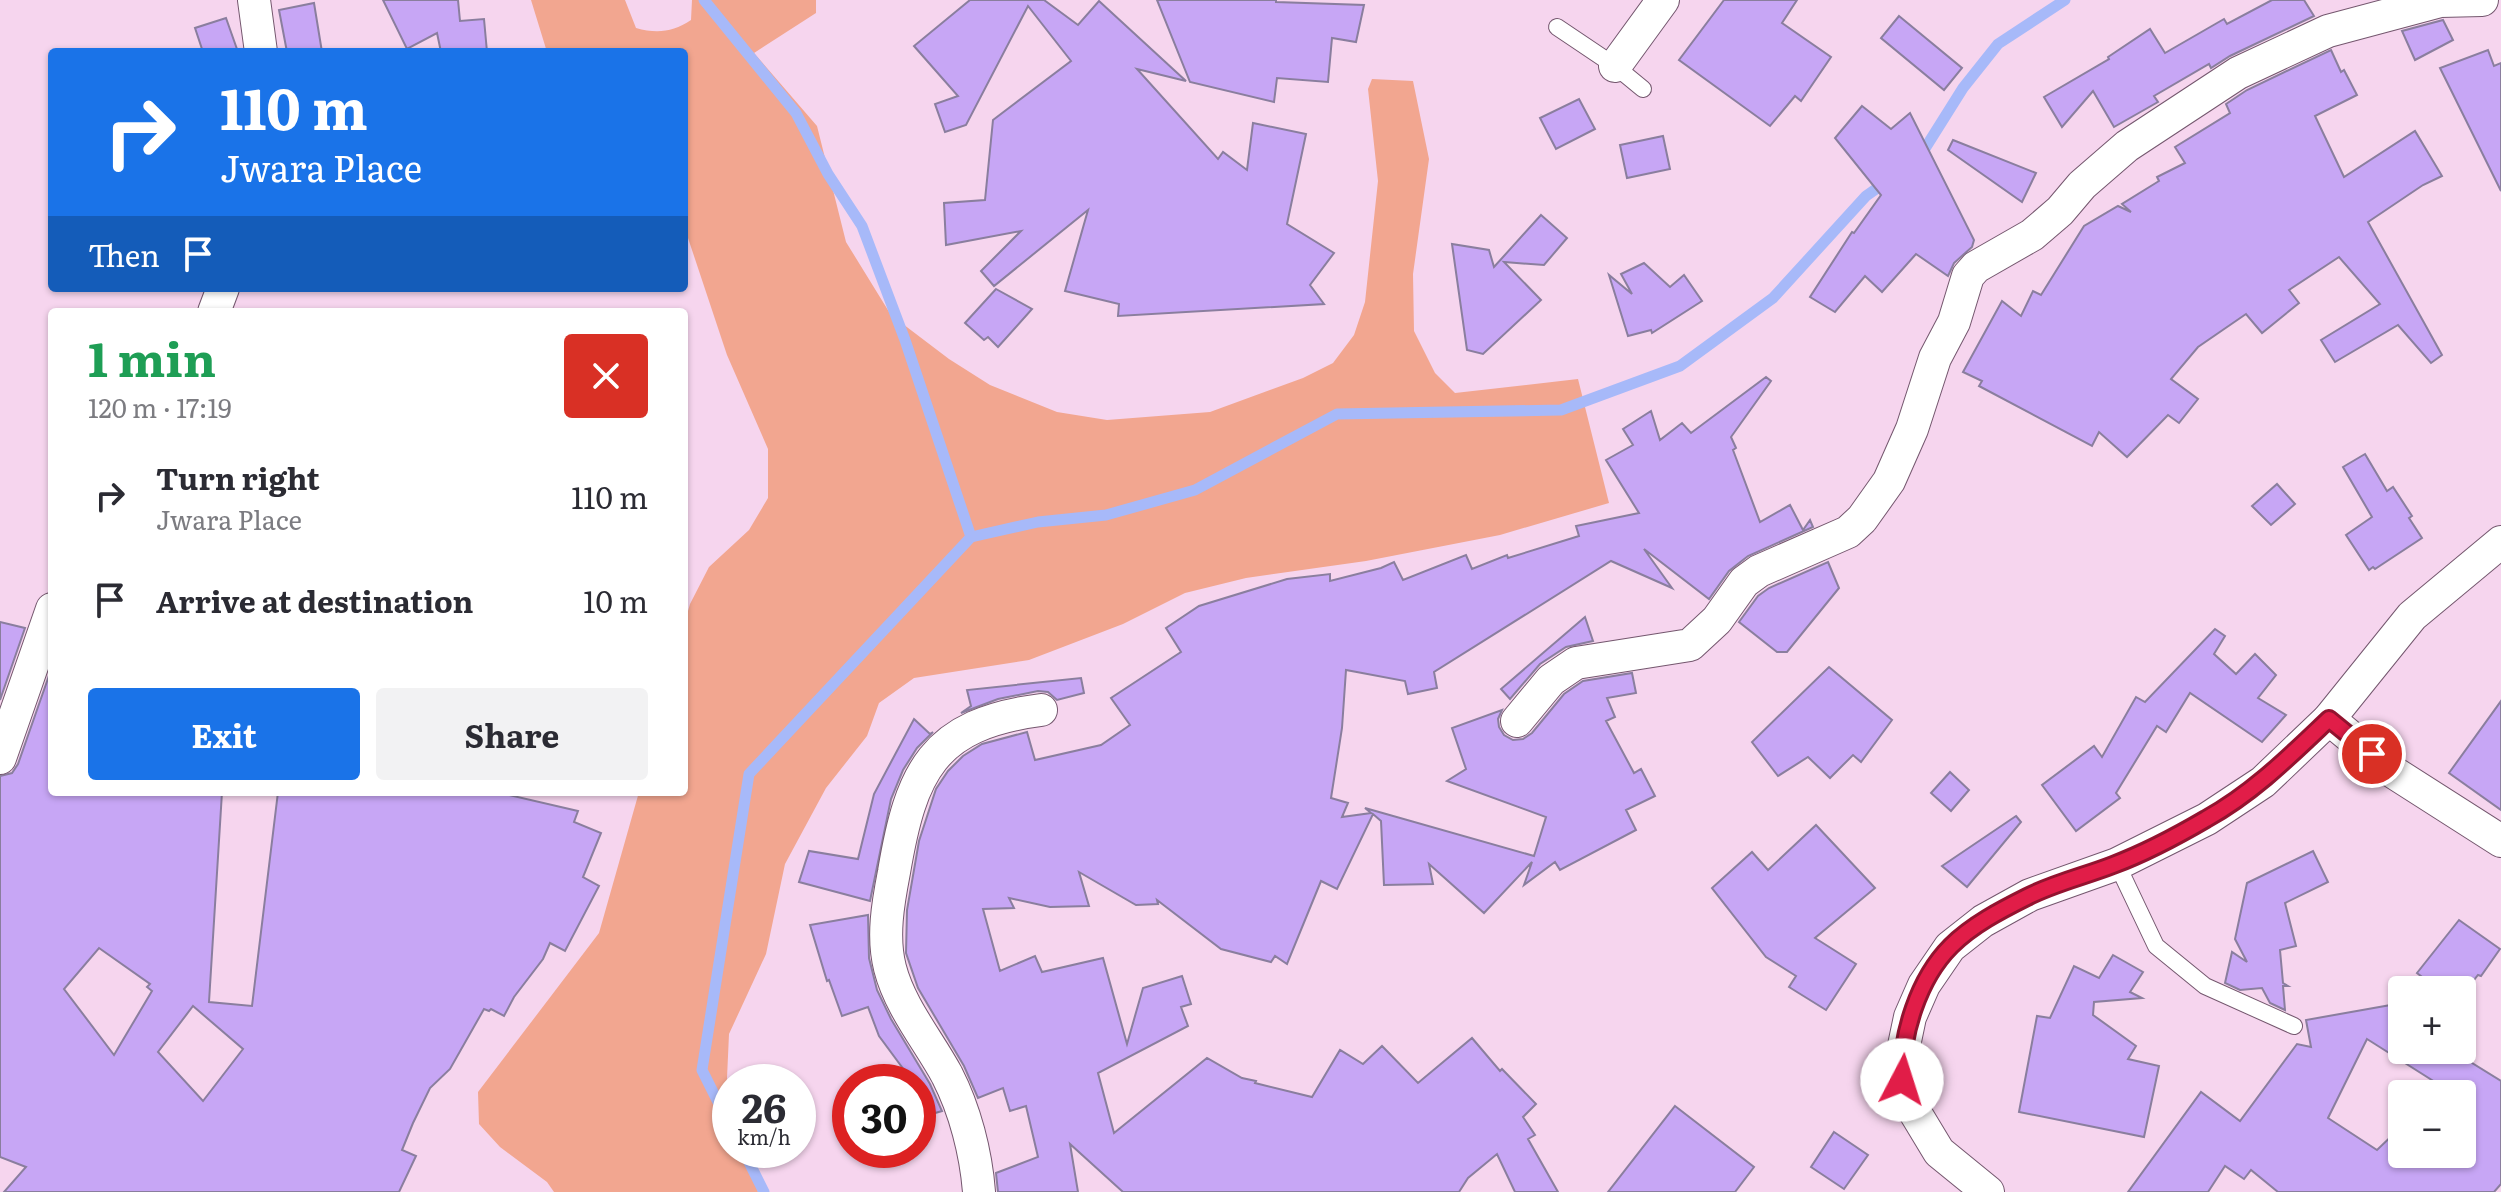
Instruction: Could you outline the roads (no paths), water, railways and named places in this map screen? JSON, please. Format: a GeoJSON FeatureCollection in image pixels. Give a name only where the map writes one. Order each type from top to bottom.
{"type":"FeatureCollection","features":[{"type":"Feature","properties":{"kind":"street"},"geometry":{"type":"LineString","coordinates":[[254,0],[260,48]]}},
{"type":"Feature","properties":{"kind":"street"},"geometry":{"type":"LineString","coordinates":[[1615,66],[1663,0]]}},
{"type":"Feature","properties":{"kind":"street"},"geometry":{"type":"LineString","coordinates":[[1517,721],[1551,680],[1576,663],[1690,645],[1717,620],[1744,582],[1759,571],[1848,532],[1862,519],[1889,481],[1912,429],[1935,358],[1954,322],[1968,276],[1976,267],[2032,235],[2127,146],[2238,73],[2328,31],[2440,1],[2482,0]]}},
{"type":"Feature","properties":{"kind":"street"},"geometry":{"type":"LineString","coordinates":[[1988,1192],[1939,1152],[1910,1104],[1902,1080],[1901,1060],[1910,1017],[1924,985],[1950,947],[1983,921],[2030,895],[2117,864],[2207,819],[2263,782],[2329,719],[2412,616],[2501,542]]}},
{"type":"Feature","properties":{"kind":"street"},"geometry":{"type":"LineString","coordinates":[[0,758],[48,620]]}},
{"type":"Feature","properties":{"kind":"street"},"geometry":{"type":"LineString","coordinates":[[979,1192],[965,1120],[948,1077],[905,1004],[891,971],[886,946],[889,897],[901,831],[916,784],[928,762],[946,745],[980,725],[1010,714],[1041,710]]}},
{"type":"Feature","properties":{"kind":"street"},"geometry":{"type":"LineString","coordinates":[[2329,719],[2393,772],[2501,841]]}},
{"type":"Feature","properties":{"kind":"lane"},"geometry":{"type":"LineString","coordinates":[[1557,27],[1643,89]]}},
{"type":"Feature","properties":{"kind":"lane"},"geometry":{"type":"LineString","coordinates":[[2117,864],[2156,946],[2205,986],[2294,1026]]}},
{"type":"Feature","properties":{"kind":"waterway"},"geometry":{"type":"LineString","coordinates":[[704,0],[796,113],[828,174],[862,226],[905,340],[971,537],[749,774],[702,1070],[712,1090]]}},
{"type":"Feature","properties":{"kind":"waterway"},"geometry":{"type":"LineString","coordinates":[[1919,158],[1963,88],[1998,44],[2065,0]]}},
{"type":"Feature","properties":{"kind":"waterway"},"geometry":{"type":"LineString","coordinates":[[971,537],[1038,522],[1106,515],[1195,490],[1337,414],[1561,410],[1680,366],[1773,298],[1866,196],[1886,182]]}},
{"type":"Feature","properties":{"kind":"waterway"},"geometry":{"type":"LineString","coordinates":[[752,1168],[764,1192]]}}]}
